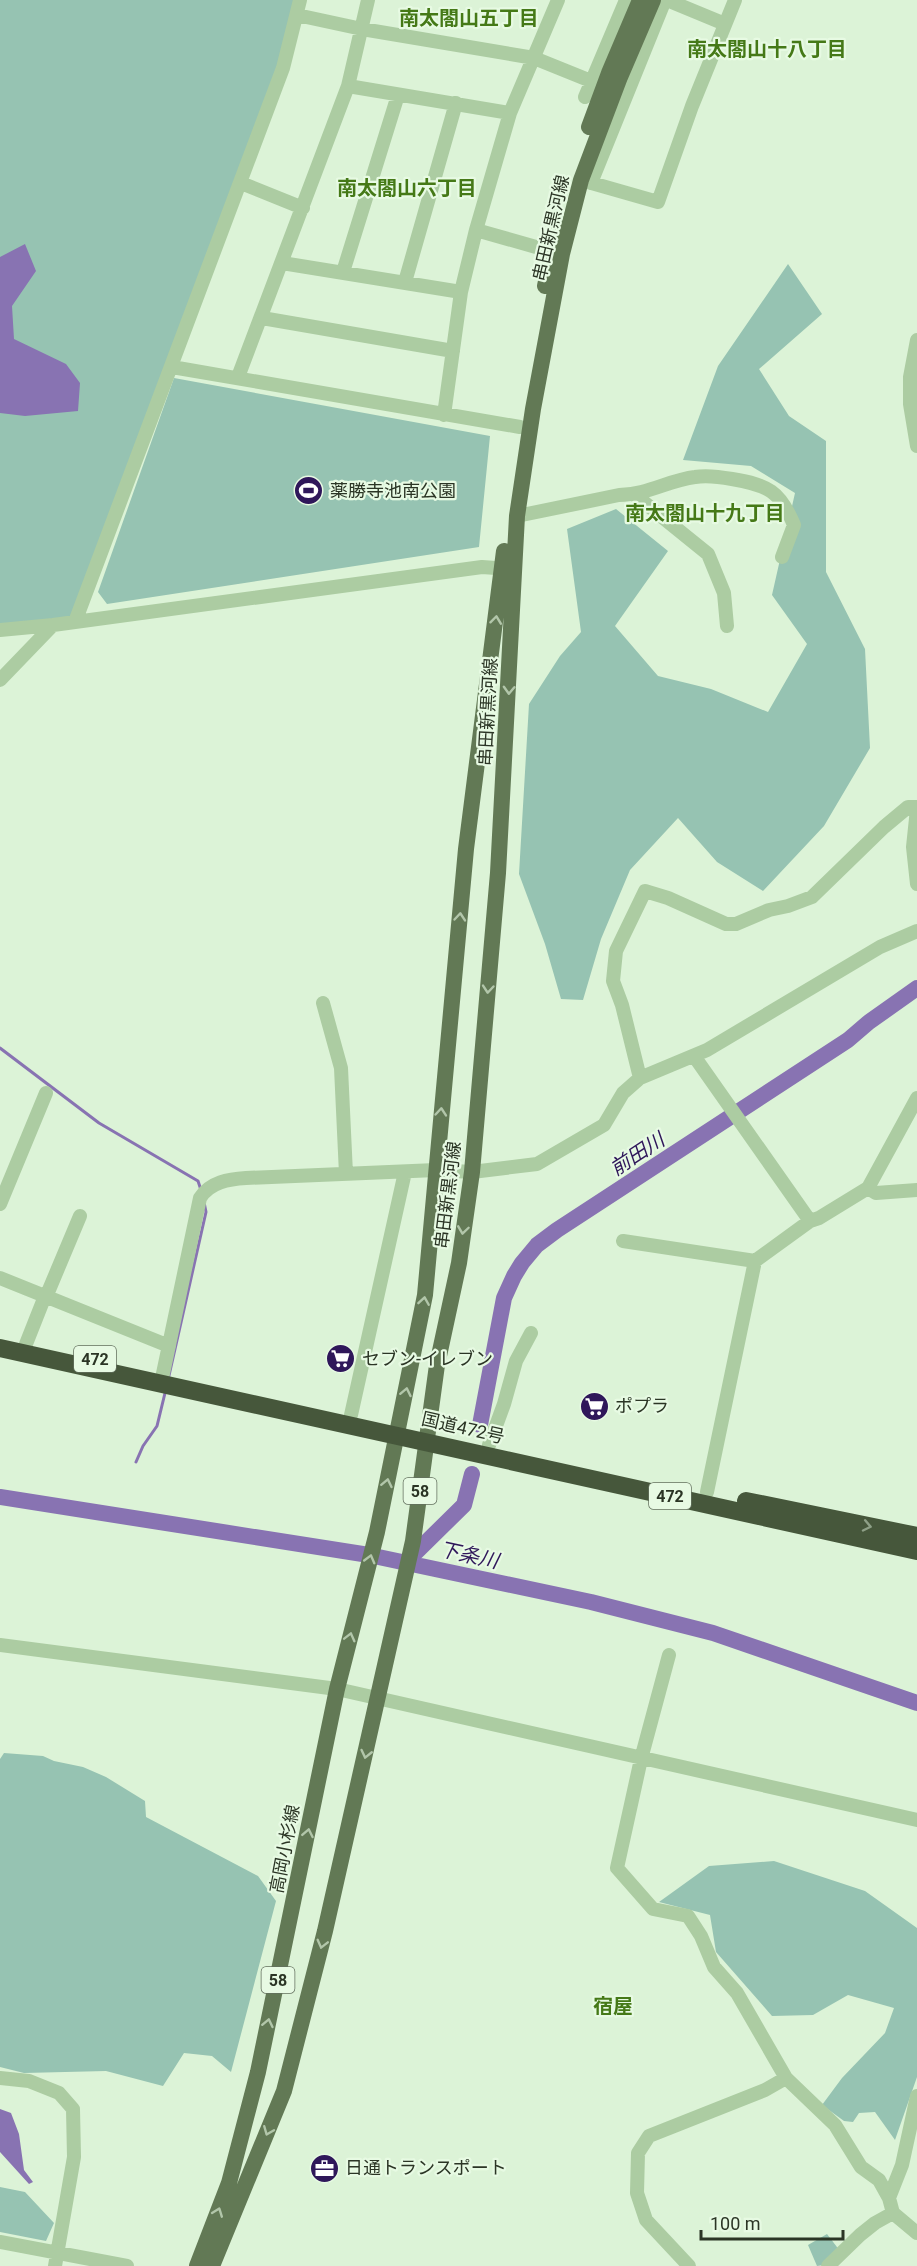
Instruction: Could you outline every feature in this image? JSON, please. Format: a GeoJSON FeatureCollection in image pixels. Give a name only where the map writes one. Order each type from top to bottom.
{"type":"FeatureCollection","features":[{"type":"Feature","properties":{"kind":"highway","name":"国道472号"},"geometry":{"type":"LineString","coordinates":[[0,1338],[162,1379],[916,1542]]}},
{"type":"Feature","properties":{"kind":"highway","name":"国道472号"},"geometry":{"type":"LineString","coordinates":[[0,1348],[351,1415],[398,1430]]}},
{"type":"Feature","properties":{"kind":"highway","name":"国道472号"},"geometry":{"type":"LineString","coordinates":[[427,1436],[489,1445],[707,1492],[916,1542]]}},
{"type":"Feature","properties":{"kind":"main road","name":"串田新黒河線"},"geometry":{"type":"LineString","coordinates":[[427,1436],[437,1365],[459,1263],[472,1172],[498,873],[508,704],[508,569],[520,427],[551,251],[575,167],[609,73],[640,0]]}},
{"type":"Feature","properties":{"kind":"main road","name":"串田新黒河線"},"geometry":{"type":"LineString","coordinates":[[398,1430],[425,1295],[466,849],[533,409],[562,254],[620,77],[653,0]]}},
{"type":"Feature","properties":{"kind":"main road","name":"高岡小杉線"},"geometry":{"type":"LineString","coordinates":[[196,2266],[229,2183],[258,2072],[337,1689],[377,1532],[398,1430]]}},
{"type":"Feature","properties":{"kind":"main road","name":"58"},"geometry":{"type":"LineString","coordinates":[[212,2266],[284,2091],[326,1931],[413,1540],[427,1436]]}},
{"type":"Feature","properties":{"kind":"street"},"geometry":{"type":"LineString","coordinates":[[75,622],[283,68],[300,0]]}},
{"type":"Feature","properties":{"kind":"street"},"geometry":{"type":"LineString","coordinates":[[238,377],[348,86],[368,0]]}},
{"type":"Feature","properties":{"kind":"street"},"geometry":{"type":"LineString","coordinates":[[585,97],[626,0]]}},
{"type":"Feature","properties":{"kind":"street"},"geometry":{"type":"LineString","coordinates":[[725,24],[666,0],[586,181],[658,202],[692,106],[735,0]]}},
{"type":"Feature","properties":{"kind":"street"},"geometry":{"type":"LineString","coordinates":[[444,415],[461,292],[476,231],[510,113],[534,58],[553,1]]}},
{"type":"Feature","properties":{"kind":"street"},"geometry":{"type":"LineString","coordinates":[[297,15],[362,29],[534,58],[591,81]]}},
{"type":"Feature","properties":{"kind":"street"},"geometry":{"type":"LineString","coordinates":[[348,86],[510,113]]}},
{"type":"Feature","properties":{"kind":"street"},"geometry":{"type":"LineString","coordinates":[[344,272],[398,95]]}},
{"type":"Feature","properties":{"kind":"street"},"geometry":{"type":"LineString","coordinates":[[405,282],[456,103]]}},
{"type":"Feature","properties":{"kind":"street"},"geometry":{"type":"LineString","coordinates":[[241,183],[303,208]]}},
{"type":"Feature","properties":{"kind":"street"},"geometry":{"type":"LineString","coordinates":[[476,231],[536,247]]}},
{"type":"Feature","properties":{"kind":"street"},"geometry":{"type":"LineString","coordinates":[[282,263],[461,292]]}},
{"type":"Feature","properties":{"kind":"street"},"geometry":{"type":"LineString","coordinates":[[262,318],[453,351]]}},
{"type":"Feature","properties":{"kind":"street"},"geometry":{"type":"LineString","coordinates":[[917,340],[910,377],[910,404],[917,446]]}},
{"type":"Feature","properties":{"kind":"street"},"geometry":{"type":"LineString","coordinates":[[171,368],[238,377],[520,427]]}},
{"type":"Feature","properties":{"kind":"street"},"geometry":{"type":"LineString","coordinates":[[517,516],[620,495],[635,495],[695,477],[737,480],[756,483],[767,488],[786,505],[794,525],[782,557]]}},
{"type":"Feature","properties":{"kind":"street"},"geometry":{"type":"LineString","coordinates":[[635,495],[708,554],[723,593],[727,626]]}},
{"type":"Feature","properties":{"kind":"street"},"geometry":{"type":"LineString","coordinates":[[0,630],[53,625],[482,567],[508,569]]}},
{"type":"Feature","properties":{"kind":"street"},"geometry":{"type":"LineString","coordinates":[[0,680],[53,625]]}},
{"type":"Feature","properties":{"kind":"street"},"geometry":{"type":"LineString","coordinates":[[640,1078],[625,1015],[613,981],[615,951],[645,891],[668,898],[726,924],[736,924],[770,910],[812,897],[884,826],[908,807],[917,808],[913,847],[917,884]]}},
{"type":"Feature","properties":{"kind":"street"},"geometry":{"type":"LineString","coordinates":[[162,1379],[200,1198],[210,1187],[229,1179],[436,1170],[472,1172],[537,1164],[604,1125],[623,1093],[640,1078],[694,1056],[783,1006],[880,947],[917,931]]}},
{"type":"Feature","properties":{"kind":"street"},"geometry":{"type":"LineString","coordinates":[[323,1003],[341,1068],[345,1174]]}},
{"type":"Feature","properties":{"kind":"street"},"geometry":{"type":"LineString","coordinates":[[694,1056],[810,1221]]}},
{"type":"Feature","properties":{"kind":"street"},"geometry":{"type":"LineString","coordinates":[[0,1204],[46,1094]]}},
{"type":"Feature","properties":{"kind":"street"},"geometry":{"type":"LineString","coordinates":[[707,1492],[755,1261],[810,1221],[819,1218],[868,1188],[917,1098]]}},
{"type":"Feature","properties":{"kind":"street"},"geometry":{"type":"LineString","coordinates":[[351,1415],[405,1172]]}},
{"type":"Feature","properties":{"kind":"street"},"geometry":{"type":"LineString","coordinates":[[868,1188],[876,1193],[885,1194],[917,1190]]}},
{"type":"Feature","properties":{"kind":"street"},"geometry":{"type":"LineString","coordinates":[[26,1344],[80,1216]]}},
{"type":"Feature","properties":{"kind":"street"},"geometry":{"type":"LineString","coordinates":[[623,1241],[755,1261]]}},
{"type":"Feature","properties":{"kind":"street"},"geometry":{"type":"LineString","coordinates":[[0,1278],[169,1346]]}},
{"type":"Feature","properties":{"kind":"street"},"geometry":{"type":"LineString","coordinates":[[489,1445],[504,1404],[516,1360],[531,1333]]}},
{"type":"Feature","properties":{"kind":"street"},"geometry":{"type":"LineString","coordinates":[[0,1645],[337,1689],[379,1697],[641,1759],[917,1820]]}},
{"type":"Feature","properties":{"kind":"street"},"geometry":{"type":"LineString","coordinates":[[669,1655],[641,1759],[617,1868],[653,1909],[688,1916],[701,1936],[714,1967],[737,1993],[786,2078],[835,2125],[861,2167],[879,2180],[889,2198],[893,2213],[917,2233]]}},
{"type":"Feature","properties":{"kind":"street"},"geometry":{"type":"LineString","coordinates":[[0,2078],[29,2081],[59,2093],[73,2109],[74,2157],[56,2259]]}},
{"type":"Feature","properties":{"kind":"street"},"geometry":{"type":"LineString","coordinates":[[689,2266],[646,2220],[637,2193],[638,2153],[649,2136],[765,2090],[786,2078]]}},
{"type":"Feature","properties":{"kind":"street"},"geometry":{"type":"LineString","coordinates":[[889,2198],[902,2165],[917,2096]]}},
{"type":"Feature","properties":{"kind":"street"},"geometry":{"type":"LineString","coordinates":[[828,2266],[874,2223],[893,2213]]}},
{"type":"Feature","properties":{"kind":"street"},"geometry":{"type":"LineString","coordinates":[[0,2242],[56,2259],[128,2266]]}},
{"type":"Feature","properties":{"kind":"green space"},"geometry":{"type":"Polygon","coordinates":[[[0,0],[301,0],[75,621],[0,630],[0,0]]]}},
{"type":"Feature","properties":{"kind":"green space"},"geometry":{"type":"Polygon","coordinates":[[[788,264],[822,314],[759,369],[789,416],[826,441],[826,572],[865,649],[870,748],[824,826],[763,891],[717,862],[678,818],[630,870],[601,939],[583,1000],[561,999],[545,944],[519,874],[529,704],[560,656],[581,632],[567,529],[616,509],[668,551],[615,626],[658,676],[711,689],[768,712],[807,644],[772,595],[795,493],[751,466],[683,460],[718,366],[788,264]]]}},
{"type":"Feature","properties":{"kind":"green space","name":"薬勝寺池南公園"},"geometry":{"type":"Polygon","coordinates":[[[174,378],[490,436],[479,547],[107,604],[98,592],[174,378]]]}},
{"type":"Feature","properties":{"kind":"green space"},"geometry":{"type":"Polygon","coordinates":[[[4,1753],[43,1756],[54,1761],[83,1767],[106,1777],[145,1801],[146,1817],[258,1876],[276,1901],[231,2072],[212,2056],[184,2053],[163,2086],[106,2071],[24,2073],[0,2067],[0,1759],[4,1753]]]}},
{"type":"Feature","properties":{"kind":"green space"},"geometry":{"type":"Polygon","coordinates":[[[774,1861],[865,1891],[917,1928],[917,2077],[895,2140],[875,2112],[859,2113],[853,2122],[844,2121],[822,2105],[842,2078],[885,2033],[894,2008],[848,1995],[813,2015],[772,2016],[716,1952],[710,1915],[659,1902],[709,1866],[774,1861]]]}},
{"type":"Feature","properties":{"kind":"green space"},"geometry":{"type":"Polygon","coordinates":[[[0,2187],[25,2192],[54,2223],[46,2241],[0,2232],[0,2187]]]}},
{"type":"Feature","properties":{"kind":"green space"},"geometry":{"type":"Polygon","coordinates":[[[827,2234],[840,2251],[827,2263],[817,2266],[808,2245],[827,2234]]]}},
{"type":"Feature","properties":{"kind":"shaded area"},"geometry":{"type":"Polygon","coordinates":[[[25,244],[36,271],[12,306],[14,339],[66,364],[80,383],[78,411],[25,416],[0,413],[0,257],[25,244]]]}},
{"type":"Feature","properties":{"kind":"shaded area"},"geometry":{"type":"Polygon","coordinates":[[[0,2109],[11,2113],[19,2134],[24,2170],[33,2182],[29,2184],[0,2152],[0,2109]]]}},
{"type":"Feature","properties":{"kind":"waterway","name":"前田川"},"geometry":{"type":"LineString","coordinates":[[480,1425],[504,1298],[522,1263],[537,1245],[848,1040],[917,988]]}},
{"type":"Feature","properties":{"kind":"waterway"},"geometry":{"type":"LineString","coordinates":[[0,1048],[99,1123],[198,1181],[201,1190]]}},
{"type":"Feature","properties":{"kind":"waterway"},"geometry":{"type":"LineString","coordinates":[[168,1380],[206,1212],[204,1202]]}},
{"type":"Feature","properties":{"kind":"waterway"},"geometry":{"type":"LineString","coordinates":[[136,1462],[143,1446],[157,1426],[165,1393]]}},
{"type":"Feature","properties":{"kind":"waterway","name":"前田川"},"geometry":{"type":"LineString","coordinates":[[405,1563],[464,1505],[472,1474]]}},
{"type":"Feature","properties":{"kind":"waterway","name":"下条川"},"geometry":{"type":"LineString","coordinates":[[0,1497],[369,1555],[591,1602],[713,1633],[917,1703]]}},
{"type":"Feature","properties":{"kind":"place","name":"薬勝寺池南公園"},"geometry":{"type":"Point","coordinates":[309,491]}},
{"type":"Feature","properties":{"kind":"place","name":"セブン-イレブン"},"geometry":{"type":"Point","coordinates":[341,1359]}},
{"type":"Feature","properties":{"kind":"place","name":"ポプラ"},"geometry":{"type":"Point","coordinates":[594,1406]}},
{"type":"Feature","properties":{"kind":"place","name":"日通トランスポート"},"geometry":{"type":"Point","coordinates":[324,2168]}},
{"type":"Feature","properties":{"kind":"district","name":"南太閤山五丁目"},"geometry":{"type":"Point","coordinates":[469,18]}},
{"type":"Feature","properties":{"kind":"district","name":"南太閤山十八丁目"},"geometry":{"type":"Point","coordinates":[767,49]}},
{"type":"Feature","properties":{"kind":"district","name":"南太閤山六丁目"},"geometry":{"type":"Point","coordinates":[407,188]}},
{"type":"Feature","properties":{"kind":"district","name":"南太閤山十九丁目"},"geometry":{"type":"Point","coordinates":[705,513]}},
{"type":"Feature","properties":{"kind":"district","name":"宿屋"},"geometry":{"type":"Point","coordinates":[613,2006]}}]}
